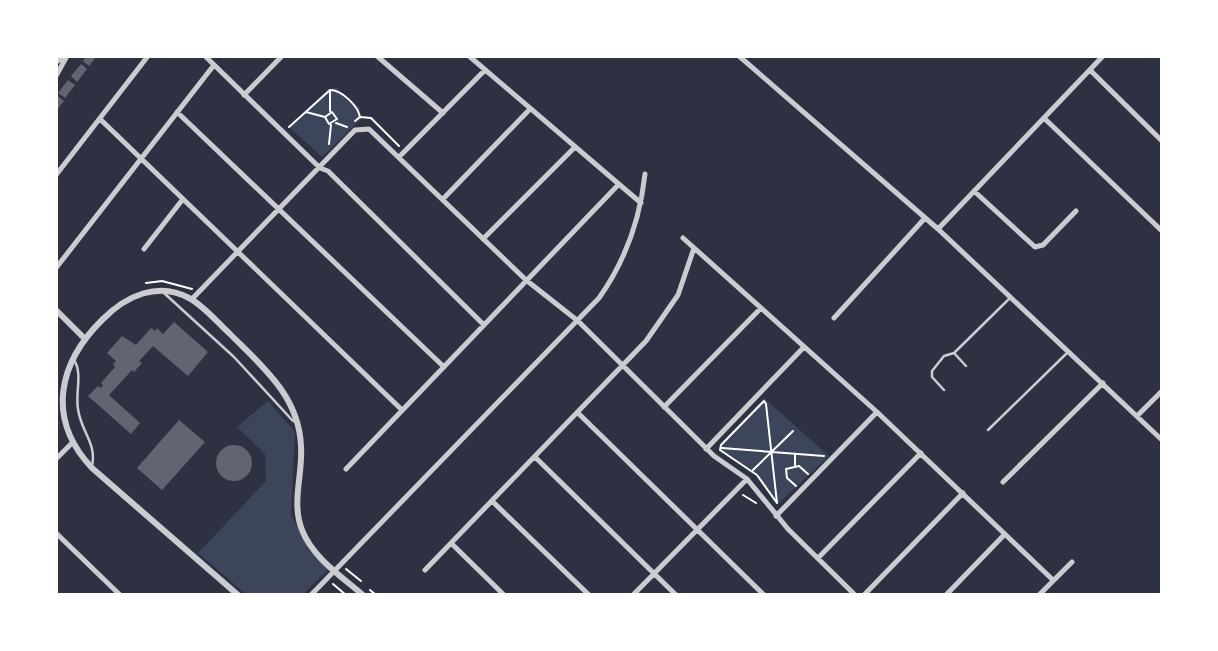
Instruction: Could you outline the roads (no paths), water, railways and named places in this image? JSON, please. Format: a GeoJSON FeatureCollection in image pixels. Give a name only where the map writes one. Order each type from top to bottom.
{"type":"FeatureCollection","features":[{"type":"Feature","properties":{"kind":"street"},"geometry":{"type":"LineString","coordinates":[[56,62],[66,56]]}},
{"type":"Feature","properties":{"kind":"street"},"geometry":{"type":"LineString","coordinates":[[56,76],[66,56]]}},
{"type":"Feature","properties":{"kind":"street"},"geometry":{"type":"LineString","coordinates":[[56,175],[148,56]]}},
{"type":"Feature","properties":{"kind":"street"},"geometry":{"type":"LineString","coordinates":[[205,56],[320,167],[328,171],[484,325]]}},
{"type":"Feature","properties":{"kind":"street"},"geometry":{"type":"LineString","coordinates":[[244,95],[282,56]]}},
{"type":"Feature","properties":{"kind":"street"},"geometry":{"type":"LineString","coordinates":[[377,56],[443,113]]}},
{"type":"Feature","properties":{"kind":"street"},"geometry":{"type":"LineString","coordinates":[[469,56],[641,203]]}},
{"type":"Feature","properties":{"kind":"street"},"geometry":{"type":"LineString","coordinates":[[739,56],[938,229],[1162,440]]}},
{"type":"Feature","properties":{"kind":"street"},"geometry":{"type":"LineString","coordinates":[[938,229],[1103,56]]}},
{"type":"Feature","properties":{"kind":"street"},"geometry":{"type":"LineString","coordinates":[[56,268],[214,65]]}},
{"type":"Feature","properties":{"kind":"street"},"geometry":{"type":"LineString","coordinates":[[399,157],[485,70]]}},
{"type":"Feature","properties":{"kind":"street"},"geometry":{"type":"LineString","coordinates":[[1090,71],[1162,141]]}},
{"type":"Feature","properties":{"kind":"street"},"geometry":{"type":"LineString","coordinates":[[443,199],[530,108]]}},
{"type":"Feature","properties":{"kind":"street"},"geometry":{"type":"LineString","coordinates":[[177,112],[444,367]]}},
{"type":"Feature","properties":{"kind":"street"},"geometry":{"type":"LineString","coordinates":[[1044,118],[1162,231]]}},
{"type":"Feature","properties":{"kind":"street"},"geometry":{"type":"LineString","coordinates":[[100,119],[402,410]]}},
{"type":"Feature","properties":{"kind":"street"},"geometry":{"type":"LineString","coordinates":[[192,299],[355,130],[365,128],[373,131],[527,280],[578,321],[706,449],[747,479],[775,516],[855,595]]}},
{"type":"Feature","properties":{"kind":"street"},"geometry":{"type":"LineString","coordinates":[[484,239],[575,147]]}},
{"type":"Feature","properties":{"kind":"street"},"geometry":{"type":"LineString","coordinates":[[311,595],[578,321],[617,271],[630,244],[641,203],[645,174]]}},
{"type":"Feature","properties":{"kind":"street"},"geometry":{"type":"LineString","coordinates":[[346,469],[619,184]]}},
{"type":"Feature","properties":{"kind":"street"},"geometry":{"type":"LineString","coordinates":[[974,191],[1035,247],[1043,245],[1076,211]]}},
{"type":"Feature","properties":{"kind":"street"},"geometry":{"type":"LineString","coordinates":[[144,249],[183,199]]}},
{"type":"Feature","properties":{"kind":"street"},"geometry":{"type":"LineString","coordinates":[[834,318],[925,218]]}},
{"type":"Feature","properties":{"kind":"street"},"geometry":{"type":"LineString","coordinates":[[683,238],[877,412],[1053,580]]}},
{"type":"Feature","properties":{"kind":"street"},"geometry":{"type":"LineString","coordinates":[[425,570],[623,367],[674,300],[694,248]]}},
{"type":"Feature","properties":{"kind":"street"},"geometry":{"type":"LineString","coordinates":[[238,595],[92,468],[73,442],[66,421],[63,398],[72,357],[84,338],[127,299],[161,291],[192,299],[275,380],[289,400],[300,433],[301,461],[297,504],[300,524],[313,549],[363,595]]}},
{"type":"Feature","properties":{"kind":"street"},"geometry":{"type":"LineString","coordinates":[[664,407],[761,308]]}},
{"type":"Feature","properties":{"kind":"street"},"geometry":{"type":"LineString","coordinates":[[56,310],[84,338]]}},
{"type":"Feature","properties":{"kind":"street"},"geometry":{"type":"LineString","coordinates":[[706,449],[804,347]]}},
{"type":"Feature","properties":{"kind":"street"},"geometry":{"type":"LineString","coordinates":[[1003,482],[1103,383]]}},
{"type":"Feature","properties":{"kind":"street"},"geometry":{"type":"LineString","coordinates":[[1137,416],[1162,391]]}},
{"type":"Feature","properties":{"kind":"street"},"geometry":{"type":"LineString","coordinates":[[775,516],[877,412]]}},
{"type":"Feature","properties":{"kind":"street"},"geometry":{"type":"LineString","coordinates":[[578,413],[764,595]]}},
{"type":"Feature","properties":{"kind":"street"},"geometry":{"type":"LineString","coordinates":[[56,458],[73,442]]}},
{"type":"Feature","properties":{"kind":"street"},"geometry":{"type":"LineString","coordinates":[[818,558],[921,453]]}},
{"type":"Feature","properties":{"kind":"street"},"geometry":{"type":"LineString","coordinates":[[535,457],[676,595]]}},
{"type":"Feature","properties":{"kind":"street"},"geometry":{"type":"LineString","coordinates":[[633,595],[747,479]]}},
{"type":"Feature","properties":{"kind":"street"},"geometry":{"type":"LineString","coordinates":[[864,595],[963,493]]}},
{"type":"Feature","properties":{"kind":"street"},"geometry":{"type":"LineString","coordinates":[[492,501],[589,595]]}},
{"type":"Feature","properties":{"kind":"street"},"geometry":{"type":"LineString","coordinates":[[56,533],[120,595]]}},
{"type":"Feature","properties":{"kind":"street"},"geometry":{"type":"LineString","coordinates":[[946,595],[1005,534]]}},
{"type":"Feature","properties":{"kind":"street"},"geometry":{"type":"LineString","coordinates":[[451,543],[505,595]]}},
{"type":"Feature","properties":{"kind":"street"},"geometry":{"type":"LineString","coordinates":[[1039,595],[1072,562]]}},
{"type":"Feature","properties":{"kind":"lane"},"geometry":{"type":"LineString","coordinates":[[161,291],[178,303],[279,402],[300,433]]}},
{"type":"Feature","properties":{"kind":"lane"},"geometry":{"type":"LineString","coordinates":[[944,390],[932,377],[932,372],[944,356],[954,353],[1011,297]]}},
{"type":"Feature","properties":{"kind":"lane"},"geometry":{"type":"LineString","coordinates":[[988,429],[1070,351]]}},
{"type":"Feature","properties":{"kind":"lane"},"geometry":{"type":"LineString","coordinates":[[954,353],[966,366]]}},
{"type":"Feature","properties":{"kind":"lane"},"geometry":{"type":"LineString","coordinates":[[72,357],[79,370],[76,393],[79,415],[95,451],[92,468]]}}]}
